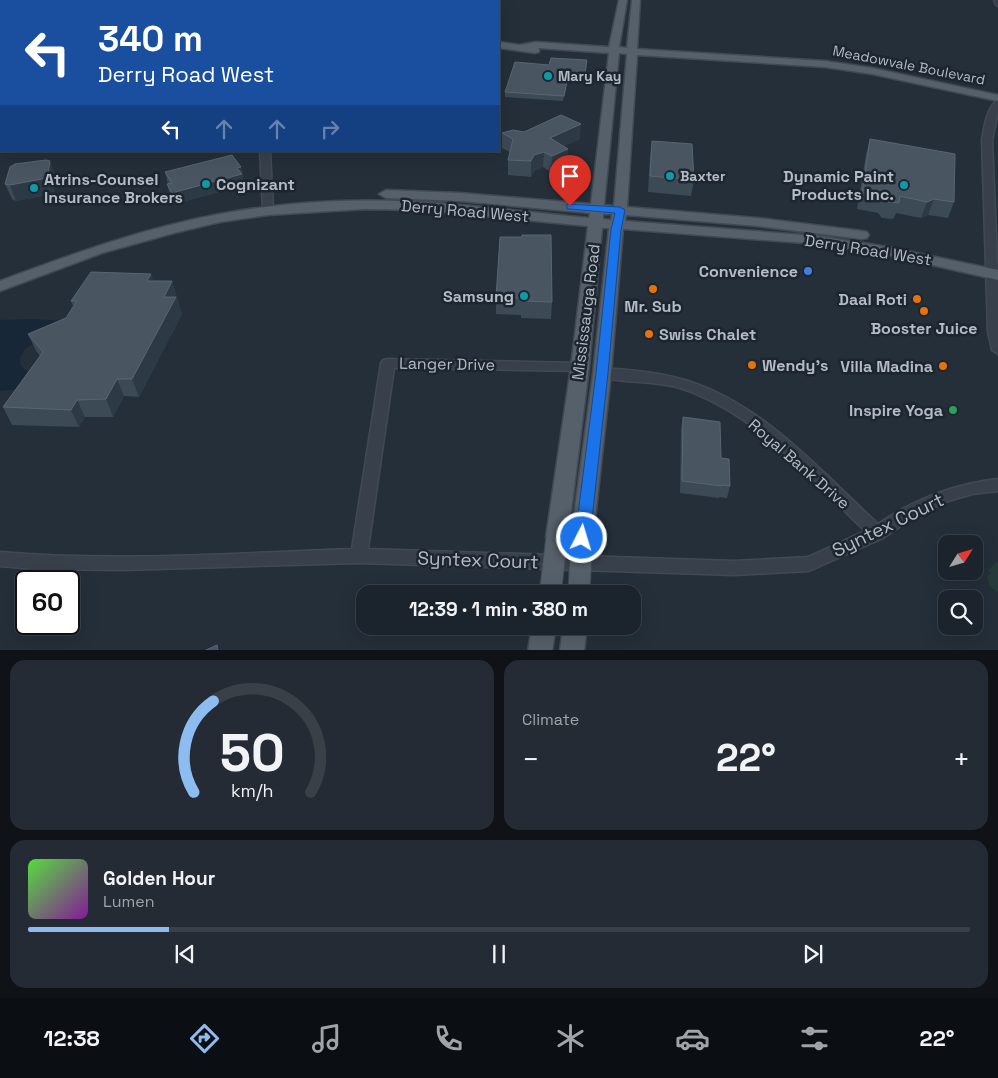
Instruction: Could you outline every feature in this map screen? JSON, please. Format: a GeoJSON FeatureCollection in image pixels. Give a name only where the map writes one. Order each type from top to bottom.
{"type":"FeatureCollection","features":[{"type":"Feature","properties":{"kind":"main road","name":"Mississauga Road"},"geometry":{"type":"LineString","coordinates":[[552,585],[580,367],[614,56],[623,0]]}},
{"type":"Feature","properties":{"kind":"main road","name":"Mississauga Road"},"geometry":{"type":"LineString","coordinates":[[579,585],[582,538],[620,210],[636,0]]}},
{"type":"Feature","properties":{"kind":"main road"},"geometry":{"type":"LineString","coordinates":[[581,50],[607,43],[612,35],[618,34]]}},
{"type":"Feature","properties":{"kind":"main road","name":"Meadowvale Boulevard"},"geometry":{"type":"LineString","coordinates":[[500,46],[524,47],[534,50],[581,50],[614,56],[633,49],[844,67],[998,98]]}},
{"type":"Feature","properties":{"kind":"main road","name":"Meadowvale Boulevard"},"geometry":{"type":"LineString","coordinates":[[633,49],[659,56],[724,58]]}},
{"type":"Feature","properties":{"kind":"main road"},"geometry":{"type":"LineString","coordinates":[[581,50],[600,56],[614,56]]}},
{"type":"Feature","properties":{"kind":"main road"},"geometry":{"type":"LineString","coordinates":[[632,67],[643,59],[659,56]]}},
{"type":"Feature","properties":{"kind":"main road"},"geometry":{"type":"LineString","coordinates":[[592,257],[590,242],[584,232],[558,212],[600,188]]}},
{"type":"Feature","properties":{"kind":"main road"},"geometry":{"type":"LineString","coordinates":[[621,188],[631,200],[653,213]]}},
{"type":"Feature","properties":{"kind":"main road","name":"Derry Road West"},"geometry":{"type":"LineString","coordinates":[[0,277],[102,240],[168,222],[268,206],[365,205],[558,212],[596,216],[617,225],[850,244],[995,268]]}},
{"type":"Feature","properties":{"kind":"main road","name":"Derry Road West"},"geometry":{"type":"LineString","coordinates":[[0,286],[96,250],[171,229],[268,206]]}},
{"type":"Feature","properties":{"kind":"main road","name":"Derry Road West"},"geometry":{"type":"LineString","coordinates":[[596,216],[620,210],[788,224],[834,231],[995,268]]}},
{"type":"Feature","properties":{"kind":"main road"},"geometry":{"type":"LineString","coordinates":[[614,251],[629,235],[651,228]]}},
{"type":"Feature","properties":{"kind":"main road"},"geometry":{"type":"LineString","coordinates":[[540,650],[542,635]]}},
{"type":"Feature","properties":{"kind":"main road"},"geometry":{"type":"LineString","coordinates":[[572,650],[574,635]]}},
{"type":"Feature","properties":{"kind":"street"},"geometry":{"type":"LineString","coordinates":[[998,103],[990,122],[987,140],[995,268],[994,332],[998,350]]}},
{"type":"Feature","properties":{"kind":"street"},"geometry":{"type":"LineString","coordinates":[[265,152],[268,206]]}},
{"type":"Feature","properties":{"kind":"street","name":"Langer Drive"},"geometry":{"type":"LineString","coordinates":[[358,556],[388,363],[580,367]]}},
{"type":"Feature","properties":{"kind":"street","name":"Royal Bank Drive"},"geometry":{"type":"LineString","coordinates":[[602,373],[640,376],[685,386],[718,400],[741,413],[777,439],[877,534]]}},
{"type":"Feature","properties":{"kind":"street","name":"Syntex Court"},"geometry":{"type":"LineString","coordinates":[[0,559],[34,562],[123,563],[358,556],[734,568],[808,564],[877,534],[908,512],[941,497],[972,488],[998,485]]}},
{"type":"Feature","properties":{"kind":"green space"},"geometry":{"type":"Polygon","coordinates":[[[998,561],[998,592],[990,587],[987,576],[991,573],[988,570],[998,561]]]}},
{"type":"Feature","properties":{"kind":"water"},"geometry":{"type":"Polygon","coordinates":[[[0,320],[68,321],[25,349],[20,358],[21,366],[29,373],[33,388],[0,391],[0,320]]]}},
{"type":"Feature","properties":{"kind":"building","name":"Mary Kay"},"geometry":{"type":"Polygon","coordinates":[[[551,58],[587,60],[584,78],[568,77],[564,96],[505,92],[515,62],[549,65],[551,58]]]}},
{"type":"Feature","properties":{"kind":"building"},"geometry":{"type":"Polygon","coordinates":[[[561,115],[581,124],[550,138],[568,149],[552,156],[544,152],[534,155],[531,161],[508,160],[513,139],[502,133],[513,130],[524,132],[561,115]]]}},
{"type":"Feature","properties":{"kind":"building","name":"Dynamic Paint Products Inc."},"geometry":{"type":"Polygon","coordinates":[[[870,139],[955,154],[954,202],[934,199],[927,202],[900,196],[899,203],[888,202],[883,197],[862,193],[870,139]]]}},
{"type":"Feature","properties":{"kind":"building"},"geometry":{"type":"Polygon","coordinates":[[[652,141],[692,144],[694,180],[650,176],[652,141]]]}},
{"type":"Feature","properties":{"kind":"building"},"geometry":{"type":"Polygon","coordinates":[[[232,155],[241,167],[237,168],[242,174],[172,193],[167,184],[172,183],[165,172],[232,155]]]}},
{"type":"Feature","properties":{"kind":"building"},"geometry":{"type":"Polygon","coordinates":[[[50,161],[47,178],[10,185],[5,184],[10,167],[15,164],[50,161]]]}},
{"type":"Feature","properties":{"kind":"building","name":"Samsung"},"geometry":{"type":"Polygon","coordinates":[[[522,235],[551,235],[552,302],[522,301],[522,298],[496,298],[500,237],[522,237],[522,235]]]}},
{"type":"Feature","properties":{"kind":"building"},"geometry":{"type":"Polygon","coordinates":[[[91,272],[151,274],[147,281],[172,281],[164,297],[176,297],[132,379],[117,379],[106,399],[77,400],[71,410],[3,407],[43,352],[28,334],[66,318],[77,301],[71,301],[91,272]]]}},
{"type":"Feature","properties":{"kind":"building"},"geometry":{"type":"Polygon","coordinates":[[[683,417],[720,422],[721,458],[729,459],[730,486],[682,481],[683,417]]]}},
{"type":"Feature","properties":{"kind":"building"},"geometry":{"type":"Polygon","coordinates":[[[217,645],[218,650],[206,650],[217,645]]]}},
{"type":"Feature","properties":{"kind":"place","name":"Mary Kay"},"geometry":{"type":"Point","coordinates":[548,76]}},
{"type":"Feature","properties":{"kind":"place","name":"Baxter"},"geometry":{"type":"Point","coordinates":[670,176]}},
{"type":"Feature","properties":{"kind":"place","name":"Cognizant"},"geometry":{"type":"Point","coordinates":[206,184]}},
{"type":"Feature","properties":{"kind":"place","name":"Dynamic Paint Products Inc."},"geometry":{"type":"Point","coordinates":[904,185]}},
{"type":"Feature","properties":{"kind":"place","name":"Atrins-Counsel Insurance Brokers"},"geometry":{"type":"Point","coordinates":[34,188]}},
{"type":"Feature","properties":{"kind":"place","name":"Convenience"},"geometry":{"type":"Point","coordinates":[808,271]}},
{"type":"Feature","properties":{"kind":"place","name":"Mr. Sub"},"geometry":{"type":"Point","coordinates":[653,289]}},
{"type":"Feature","properties":{"kind":"place","name":"Samsung"},"geometry":{"type":"Point","coordinates":[524,296]}},
{"type":"Feature","properties":{"kind":"place","name":"Daal Roti"},"geometry":{"type":"Point","coordinates":[917,299]}},
{"type":"Feature","properties":{"kind":"place","name":"Booster Juice"},"geometry":{"type":"Point","coordinates":[924,311]}},
{"type":"Feature","properties":{"kind":"place","name":"Swiss Chalet"},"geometry":{"type":"Point","coordinates":[649,334]}},
{"type":"Feature","properties":{"kind":"place","name":"Wendy's"},"geometry":{"type":"Point","coordinates":[752,365]}},
{"type":"Feature","properties":{"kind":"place","name":"Villa Madina"},"geometry":{"type":"Point","coordinates":[943,366]}},
{"type":"Feature","properties":{"kind":"place","name":"Inspire Yoga"},"geometry":{"type":"Point","coordinates":[953,410]}},
{"type":"Feature","properties":{"kind":"route"},"geometry":{"type":"LineString","coordinates":[[570,206],[620,210],[616,230],[602,373],[582,538]]}}]}
